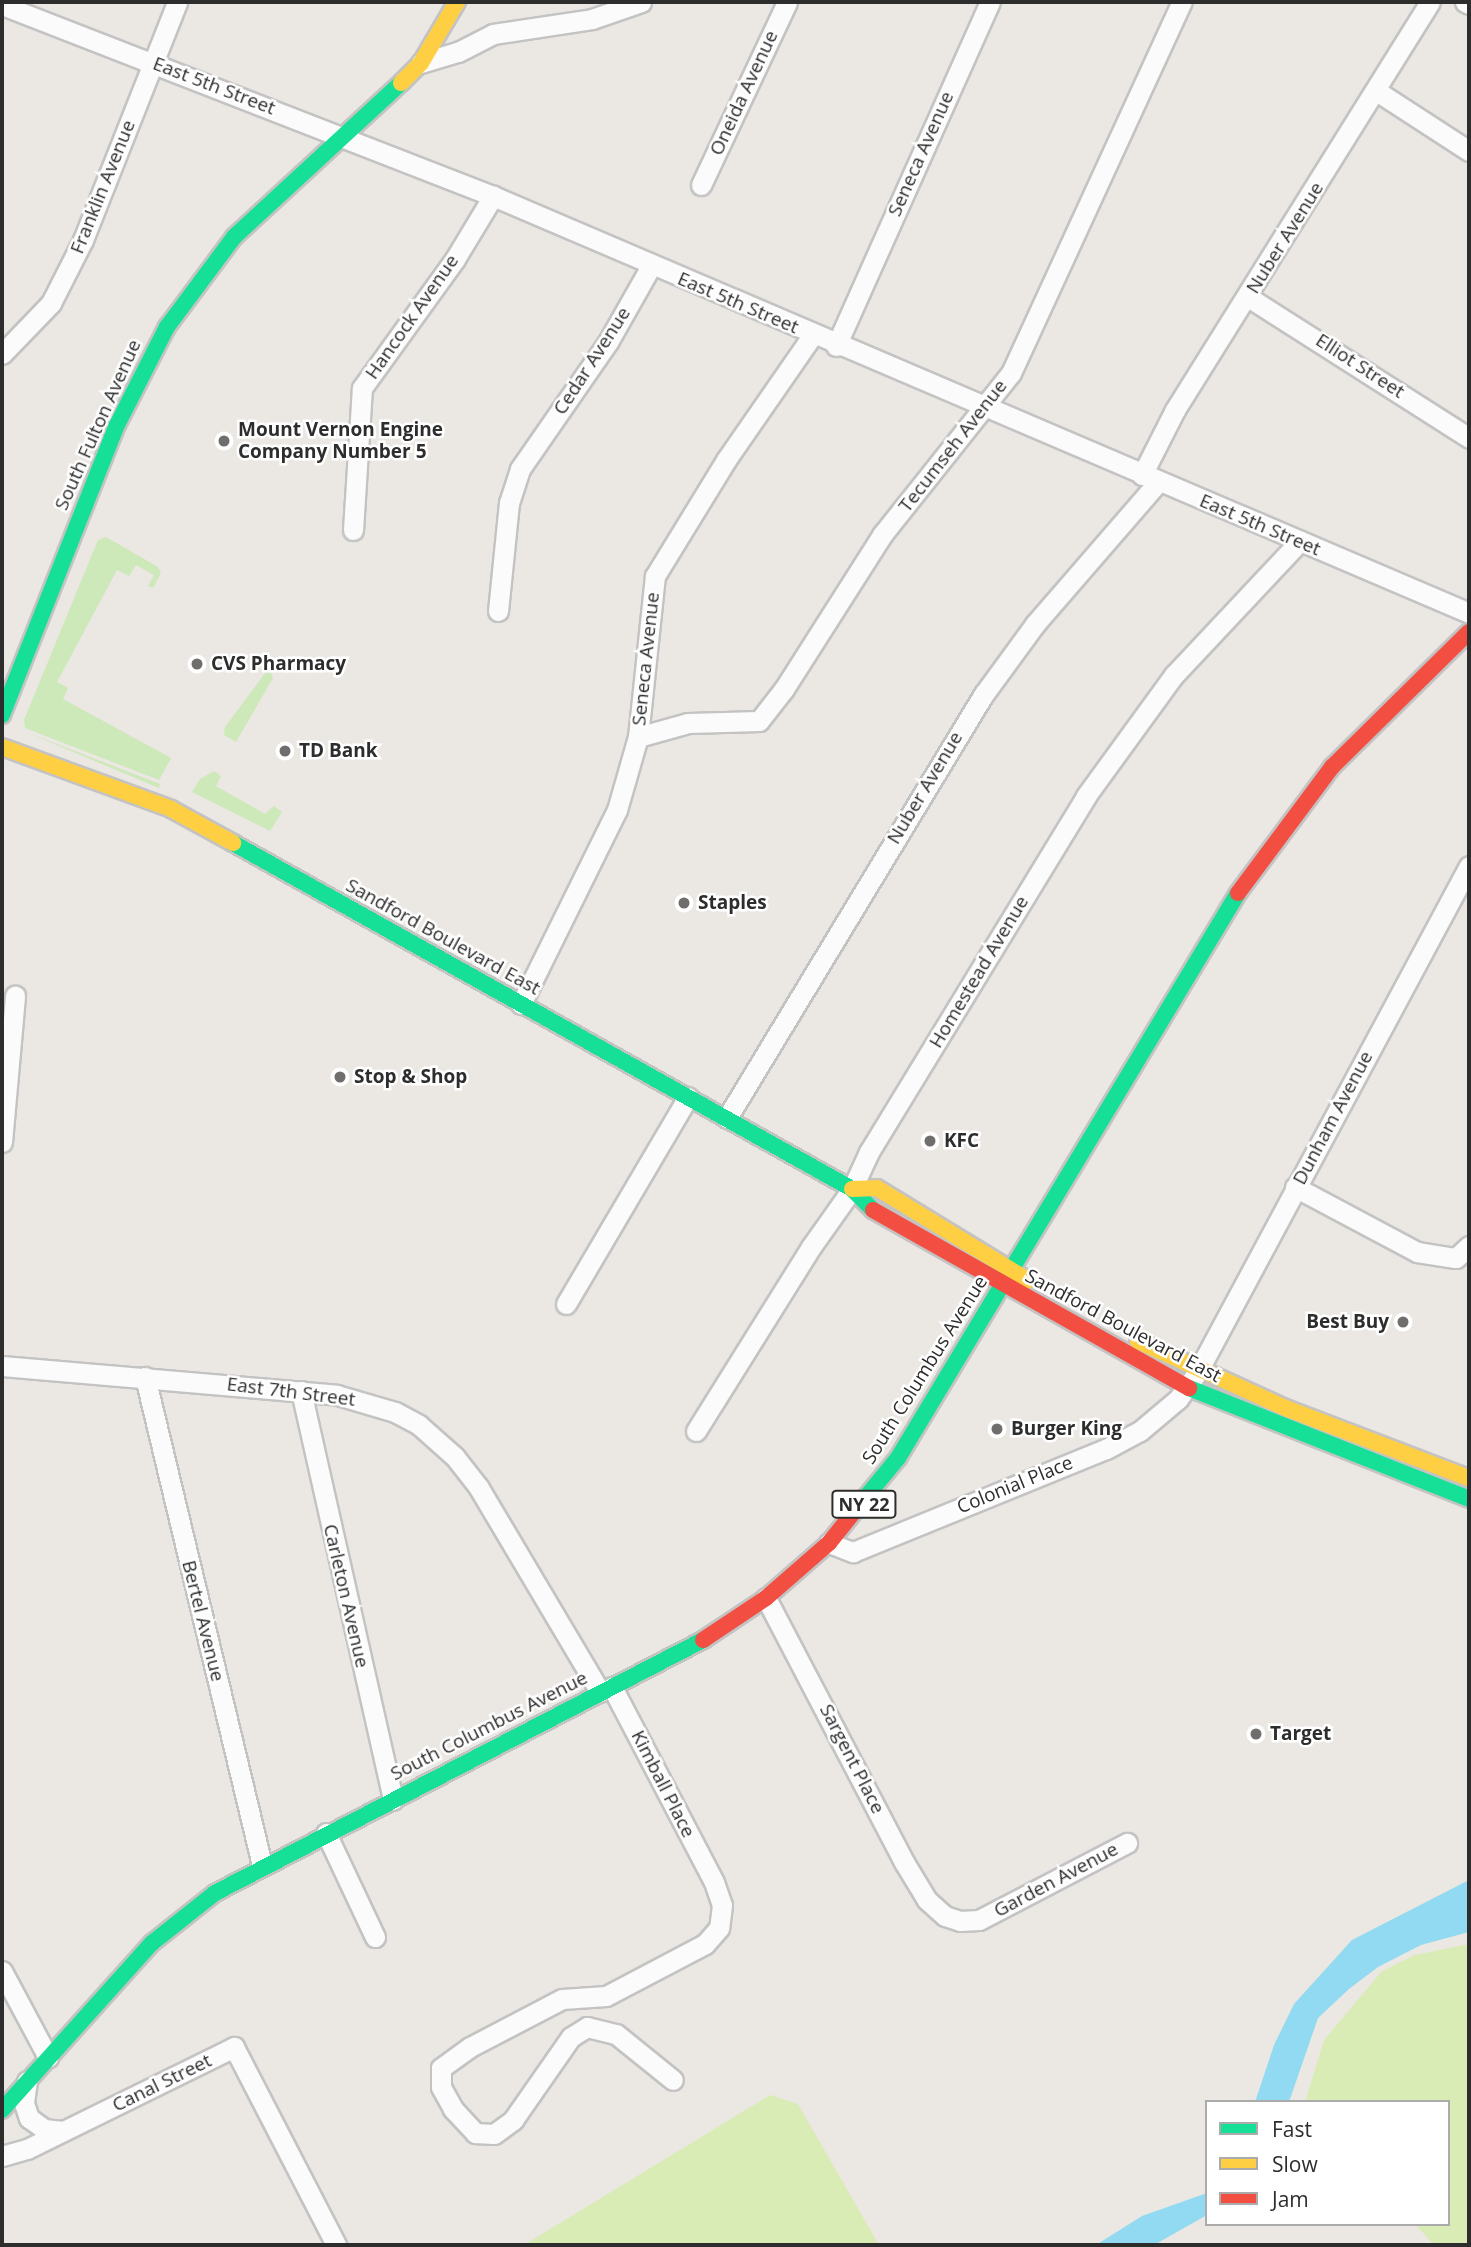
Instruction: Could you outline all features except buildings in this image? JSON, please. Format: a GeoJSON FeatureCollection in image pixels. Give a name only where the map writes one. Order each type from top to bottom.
{"type":"FeatureCollection","features":[{"type":"Feature","properties":{"kind":"main road","name":"South Fulton Avenue"},"geometry":{"type":"LineString","coordinates":[[2,715],[117,425],[167,327],[234,237],[345,138],[421,63],[457,2]]}},
{"type":"Feature","properties":{"kind":"main road","name":"South Columbus Avenue"},"geometry":{"type":"LineString","coordinates":[[2,2110],[172,1923],[262,1865],[703,1640],[766,1598],[829,1543],[892,1466],[1012,1270],[1215,926],[1276,836],[1357,740],[1469,632]]}},
{"type":"Feature","properties":{"kind":"main road","name":"Sandford Boulevard East"},"geometry":{"type":"LineString","coordinates":[[2,747],[171,809],[852,1189],[867,1207],[1186,1387],[1469,1499]]}},
{"type":"Feature","properties":{"kind":"main road","name":"Sandford Boulevard East"},"geometry":{"type":"LineString","coordinates":[[852,1189],[877,1188],[1012,1270],[1198,1371],[1469,1478]]}},
{"type":"Feature","properties":{"kind":"street","name":"Franklin Avenue"},"geometry":{"type":"LineString","coordinates":[[2,354],[51,303],[83,240],[177,2]]}},
{"type":"Feature","properties":{"kind":"street"},"geometry":{"type":"LineString","coordinates":[[421,63],[458,52],[493,34],[592,19],[641,2]]}},
{"type":"Feature","properties":{"kind":"street","name":"Oneida Avenue"},"geometry":{"type":"LineString","coordinates":[[701,185],[787,2]]}},
{"type":"Feature","properties":{"kind":"street","name":"Seneca Avenue"},"geometry":{"type":"LineString","coordinates":[[836,346],[990,2]]}},
{"type":"Feature","properties":{"kind":"street","name":"Tecumseh Avenue"},"geometry":{"type":"LineString","coordinates":[[638,737],[688,723],[759,721],[882,535],[986,409],[1011,373],[1049,296],[1182,2]]}},
{"type":"Feature","properties":{"kind":"street","name":"Nuber Avenue"},"geometry":{"type":"LineString","coordinates":[[727,1118],[977,705],[1035,624],[1150,479],[1175,410],[1378,92],[1430,2]]}},
{"type":"Feature","properties":{"kind":"street","name":"East 5th Street"},"geometry":{"type":"LineString","coordinates":[[2,5],[493,196],[812,336],[1469,613]]}},
{"type":"Feature","properties":{"kind":"street"},"geometry":{"type":"LineString","coordinates":[[1378,92],[1469,152]]}},
{"type":"Feature","properties":{"kind":"street","name":"Hancock Avenue"},"geometry":{"type":"LineString","coordinates":[[353,530],[362,388],[455,259],[493,196]]}},
{"type":"Feature","properties":{"kind":"street","name":"Cedar Avenue"},"geometry":{"type":"LineString","coordinates":[[498,611],[509,503],[530,453],[608,342],[651,266]]}},
{"type":"Feature","properties":{"kind":"street","name":"Elliot Street"},"geometry":{"type":"LineString","coordinates":[[1248,297],[1469,438]]}},
{"type":"Feature","properties":{"kind":"street","name":"Seneca Avenue"},"geometry":{"type":"LineString","coordinates":[[521,1004],[617,810],[638,737],[655,576],[726,460],[812,336]]}},
{"type":"Feature","properties":{"kind":"street","name":"Homestead Avenue"},"geometry":{"type":"LineString","coordinates":[[696,1431],[811,1247],[852,1189],[869,1152],[1086,796],[1174,675],[1300,541]]}},
{"type":"Feature","properties":{"kind":"street","name":"Dunham Avenue"},"geometry":{"type":"LineString","coordinates":[[1186,1387],[1198,1371],[1469,866]]}},
{"type":"Feature","properties":{"kind":"street"},"geometry":{"type":"LineString","coordinates":[[2,1142],[15,996]]}},
{"type":"Feature","properties":{"kind":"street"},"geometry":{"type":"LineString","coordinates":[[566,1304],[688,1097]]}},
{"type":"Feature","properties":{"kind":"street"},"geometry":{"type":"LineString","coordinates":[[1295,1187],[1417,1252],[1456,1258],[1469,1246]]}},
{"type":"Feature","properties":{"kind":"street","name":"East 7th Street"},"geometry":{"type":"LineString","coordinates":[[2,1366],[337,1395],[395,1412],[419,1425],[455,1457],[480,1488],[606,1689]]}},
{"type":"Feature","properties":{"kind":"street","name":"Bertel Avenue"},"geometry":{"type":"LineString","coordinates":[[145,1377],[262,1865]]}},
{"type":"Feature","properties":{"kind":"street","name":"Colonial Place"},"geometry":{"type":"LineString","coordinates":[[829,1543],[853,1552],[1106,1449],[1159,1417],[1186,1387]]}},
{"type":"Feature","properties":{"kind":"street","name":"Carleton Avenue"},"geometry":{"type":"LineString","coordinates":[[301,1391],[393,1800]]}},
{"type":"Feature","properties":{"kind":"street","name":"Sargent Place"},"geometry":{"type":"LineString","coordinates":[[766,1598],[904,1862],[927,1900],[945,1916]]}},
{"type":"Feature","properties":{"kind":"street","name":"Kimball Place"},"geometry":{"type":"LineString","coordinates":[[606,1689],[714,1882],[722,1905],[719,1928],[705,1944],[606,1996],[562,1999],[470,2047],[441,2068],[441,2087],[453,2109],[475,2133],[494,2134],[513,2120],[571,2037],[587,2027],[616,2034],[673,2080]]}},
{"type":"Feature","properties":{"kind":"street"},"geometry":{"type":"LineString","coordinates":[[326,1833],[375,1937]]}},
{"type":"Feature","properties":{"kind":"street","name":"Garden Avenue"},"geometry":{"type":"LineString","coordinates":[[945,1916],[979,1920],[1127,1843]]}},
{"type":"Feature","properties":{"kind":"street"},"geometry":{"type":"LineString","coordinates":[[2,1971],[48,2057]]}},
{"type":"Feature","properties":{"kind":"street","name":"Canal Street"},"geometry":{"type":"LineString","coordinates":[[2,2156],[63,2131],[234,2047],[336,2245]]}},
{"type":"Feature","properties":{"kind":"street"},"geometry":{"type":"LineString","coordinates":[[27,2081],[24,2103],[29,2118],[44,2129],[63,2131]]}},
{"type":"Feature","properties":{"kind":"green space"},"geometry":{"type":"Polygon","coordinates":[[[106,537],[158,567],[161,573],[153,588],[148,586],[154,575],[136,565],[129,576],[117,570],[57,682],[68,688],[63,699],[171,758],[159,780],[25,728],[24,720],[98,540],[106,537]]]}},
{"type":"Feature","properties":{"kind":"green space"},"geometry":{"type":"Polygon","coordinates":[[[269,668],[273,678],[236,742],[224,735],[225,727],[269,668]]]}},
{"type":"Feature","properties":{"kind":"green space"},"geometry":{"type":"Polygon","coordinates":[[[26,732],[160,784],[159,788],[26,732]]]}},
{"type":"Feature","properties":{"kind":"green space"},"geometry":{"type":"Polygon","coordinates":[[[214,771],[221,776],[216,786],[265,814],[274,806],[282,812],[270,831],[192,792],[200,779],[214,771]]]}},
{"type":"Feature","properties":{"kind":"green space"},"geometry":{"type":"Polygon","coordinates":[[[1469,1944],[1469,2245],[1434,2245],[1417,2226],[1450,2226],[1450,2100],[1306,2100],[1324,2040],[1382,1971],[1415,1955],[1469,1944]]]}},
{"type":"Feature","properties":{"kind":"green space"},"geometry":{"type":"Polygon","coordinates":[[[770,2095],[798,2104],[879,2245],[524,2245],[770,2095]]]}},
{"type":"Feature","properties":{"kind":"water"},"geometry":{"type":"Polygon","coordinates":[[[1469,1880],[1469,1932],[1421,1945],[1378,1967],[1349,1989],[1318,2018],[1290,2100],[1256,2100],[1274,2045],[1294,2004],[1352,1940],[1469,1880]]]}},
{"type":"Feature","properties":{"kind":"water"},"geometry":{"type":"Polygon","coordinates":[[[1205,2194],[1205,2216],[1154,2245],[1096,2245],[1142,2216],[1205,2194]]]}},
{"type":"Feature","properties":{"kind":"traffic: fast"},"geometry":{"type":"LineString","coordinates":[[2,715],[117,425],[167,327],[234,237],[401,83]]}},
{"type":"Feature","properties":{"kind":"traffic: fast"},"geometry":{"type":"LineString","coordinates":[[233,843],[852,1189],[873,1210]]}},
{"type":"Feature","properties":{"kind":"traffic: fast"},"geometry":{"type":"LineString","coordinates":[[865,1498],[898,1458],[1238,893]]}},
{"type":"Feature","properties":{"kind":"traffic: fast"},"geometry":{"type":"LineString","coordinates":[[1189,1388],[1469,1499]]}},
{"type":"Feature","properties":{"kind":"traffic: fast"},"geometry":{"type":"LineString","coordinates":[[2,2110],[152,1943],[215,1893],[703,1640]]}},
{"type":"Feature","properties":{"kind":"traffic: slow"},"geometry":{"type":"LineString","coordinates":[[401,83],[421,63],[457,2]]}},
{"type":"Feature","properties":{"kind":"traffic: slow"},"geometry":{"type":"LineString","coordinates":[[2,747],[171,809],[233,843]]}},
{"type":"Feature","properties":{"kind":"traffic: slow"},"geometry":{"type":"LineString","coordinates":[[852,1189],[877,1188],[1028,1280]]}},
{"type":"Feature","properties":{"kind":"traffic: slow"},"geometry":{"type":"LineString","coordinates":[[1138,1341],[1288,1409],[1469,1478]]}},
{"type":"Feature","properties":{"kind":"traffic: jam"},"geometry":{"type":"LineString","coordinates":[[1238,893],[1332,767],[1469,632]]}},
{"type":"Feature","properties":{"kind":"traffic: jam"},"geometry":{"type":"LineString","coordinates":[[873,1210],[1189,1388]]}},
{"type":"Feature","properties":{"kind":"traffic: jam"},"geometry":{"type":"LineString","coordinates":[[703,1640],[766,1598],[829,1543],[865,1498]]}},
{"type":"Feature","properties":{"kind":"place","name":"Mount Vernon Engine Company Number 5"},"geometry":{"type":"Point","coordinates":[224,441]}},
{"type":"Feature","properties":{"kind":"place","name":"CVS Pharmacy"},"geometry":{"type":"Point","coordinates":[197,664]}},
{"type":"Feature","properties":{"kind":"place","name":"TD Bank"},"geometry":{"type":"Point","coordinates":[285,751]}},
{"type":"Feature","properties":{"kind":"place","name":"Staples"},"geometry":{"type":"Point","coordinates":[684,903]}},
{"type":"Feature","properties":{"kind":"place","name":"Stop & Shop"},"geometry":{"type":"Point","coordinates":[340,1077]}},
{"type":"Feature","properties":{"kind":"place","name":"KFC"},"geometry":{"type":"Point","coordinates":[930,1141]}},
{"type":"Feature","properties":{"kind":"place","name":"Best Buy"},"geometry":{"type":"Point","coordinates":[1403,1322]}},
{"type":"Feature","properties":{"kind":"place","name":"Burger King"},"geometry":{"type":"Point","coordinates":[997,1429]}},
{"type":"Feature","properties":{"kind":"place","name":"Target"},"geometry":{"type":"Point","coordinates":[1256,1734]}}]}
